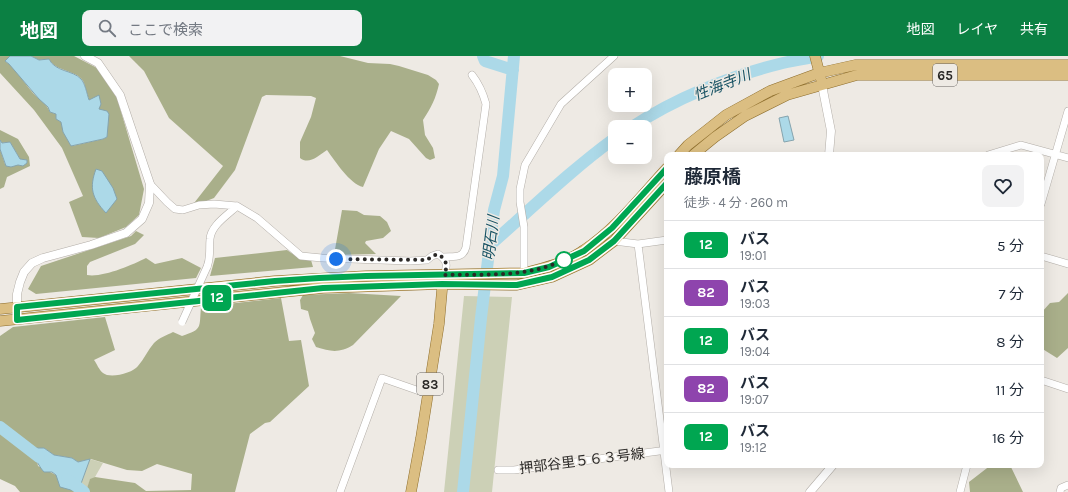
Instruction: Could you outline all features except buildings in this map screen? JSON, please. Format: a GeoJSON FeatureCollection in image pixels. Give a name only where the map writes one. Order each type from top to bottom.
{"type":"FeatureCollection","features":[{"type":"Feature","properties":{"kind":"main road"},"geometry":{"type":"LineString","coordinates":[[816,59],[822,84]]}},
{"type":"Feature","properties":{"kind":"main road","name":"65"},"geometry":{"type":"LineString","coordinates":[[682,152],[688,145],[726,115],[770,91],[819,73],[855,65],[1068,65]]}},
{"type":"Feature","properties":{"kind":"main road","name":"65"},"geometry":{"type":"LineString","coordinates":[[697,152],[745,116],[788,94],[857,75],[1068,75]]}},
{"type":"Feature","properties":{"kind":"main road"},"geometry":{"type":"LineString","coordinates":[[464,280],[521,273],[549,267],[584,251],[612,228],[664,171]]}},
{"type":"Feature","properties":{"kind":"main road"},"geometry":{"type":"LineString","coordinates":[[0,309],[275,281],[366,276],[464,280],[517,285],[552,277],[589,260],[614,241],[664,186]]}},
{"type":"Feature","properties":{"kind":"main road"},"geometry":{"type":"LineString","coordinates":[[0,321],[316,288],[443,280]]}},
{"type":"Feature","properties":{"kind":"main road","name":"83"},"geometry":{"type":"LineString","coordinates":[[411,492],[439,324],[443,280]]}},
{"type":"Feature","properties":{"kind":"street"},"geometry":{"type":"LineString","coordinates":[[17,320],[17,294],[20,282],[24,272],[32,263],[43,258],[91,245],[126,233],[142,219],[149,203],[150,184],[120,95],[98,63],[85,56]]}},
{"type":"Feature","properties":{"kind":"street"},"geometry":{"type":"LineString","coordinates":[[521,273],[524,227],[520,202],[520,189],[525,165],[561,104],[614,56]]}},
{"type":"Feature","properties":{"kind":"street"},"geometry":{"type":"LineString","coordinates":[[443,257],[461,256],[465,252],[466,247],[486,104],[483,93],[472,74]]}},
{"type":"Feature","properties":{"kind":"street"},"geometry":{"type":"LineString","coordinates":[[822,84],[831,131],[829,152]]}},
{"type":"Feature","properties":{"kind":"street"},"geometry":{"type":"LineString","coordinates":[[1044,194],[1068,111]]}},
{"type":"Feature","properties":{"kind":"street"},"geometry":{"type":"LineString","coordinates":[[998,152],[1021,145],[1068,158]]}},
{"type":"Feature","properties":{"kind":"street"},"geometry":{"type":"LineString","coordinates":[[150,184],[175,209],[183,210],[199,205],[214,204],[237,206],[257,218],[301,256],[410,261],[427,260],[438,254],[443,257],[446,262],[447,268],[443,280]]}},
{"type":"Feature","properties":{"kind":"street"},"geometry":{"type":"LineString","coordinates":[[182,322],[210,259],[210,237],[218,224],[237,206]]}},
{"type":"Feature","properties":{"kind":"street"},"geometry":{"type":"LineString","coordinates":[[614,241],[638,244],[664,240]]}},
{"type":"Feature","properties":{"kind":"street"},"geometry":{"type":"LineString","coordinates":[[638,244],[664,435]]}},
{"type":"Feature","properties":{"kind":"street"},"geometry":{"type":"LineString","coordinates":[[1044,257],[1068,264]]}},
{"type":"Feature","properties":{"kind":"street"},"geometry":{"type":"LineString","coordinates":[[340,492],[382,378],[428,394]]}},
{"type":"Feature","properties":{"kind":"street"},"geometry":{"type":"LineString","coordinates":[[1044,381],[1068,389]]}},
{"type":"Feature","properties":{"kind":"street","name":"押部谷里５６３号線"},"geometry":{"type":"LineString","coordinates":[[498,470],[514,470],[664,450]]}},
{"type":"Feature","properties":{"kind":"street"},"geometry":{"type":"LineString","coordinates":[[667,468],[669,492]]}},
{"type":"Feature","properties":{"kind":"street"},"geometry":{"type":"LineString","coordinates":[[810,492],[830,468]]}},
{"type":"Feature","properties":{"kind":"street"},"geometry":{"type":"LineString","coordinates":[[960,492],[966,468]]}},
{"type":"Feature","properties":{"kind":"street"},"geometry":{"type":"LineString","coordinates":[[1060,492],[1061,488],[1068,485]]}},
{"type":"Feature","properties":{"kind":"green space"},"geometry":{"type":"Polygon","coordinates":[[[0,56],[10,56],[5,61],[17,72],[33,93],[47,106],[50,112],[56,114],[72,146],[107,137],[107,126],[92,99],[89,100],[84,82],[80,77],[61,69],[49,59],[39,60],[31,56],[74,56],[97,68],[117,98],[144,189],[139,215],[126,227],[99,238],[82,237],[69,202],[83,196],[62,148],[34,110],[0,73],[0,56]]]}},
{"type":"Feature","properties":{"kind":"green space"},"geometry":{"type":"Polygon","coordinates":[[[129,56],[340,56],[368,63],[390,64],[428,75],[439,84],[433,103],[423,120],[425,135],[433,148],[435,158],[430,160],[426,158],[409,139],[391,131],[379,149],[363,187],[353,182],[348,177],[327,150],[317,157],[307,161],[300,158],[300,142],[311,117],[316,98],[311,96],[266,95],[262,97],[235,170],[214,198],[191,207],[223,166],[169,118],[144,71],[129,56]]]}},
{"type":"Feature","properties":{"kind":"green space"},"geometry":{"type":"Polygon","coordinates":[[[0,130],[18,139],[29,157],[30,166],[7,177],[4,187],[0,189],[0,149],[5,164],[23,160],[20,159],[10,142],[2,143],[0,140],[0,130]]]}},
{"type":"Feature","properties":{"kind":"green space"},"geometry":{"type":"Polygon","coordinates":[[[342,210],[357,211],[364,215],[380,216],[387,222],[391,231],[383,238],[366,241],[365,243],[376,254],[334,255],[342,210]]]}},
{"type":"Feature","properties":{"kind":"green space"},"geometry":{"type":"Polygon","coordinates":[[[136,231],[144,235],[135,244],[90,262],[87,266],[87,275],[101,275],[109,273],[146,258],[155,264],[182,258],[201,268],[196,278],[36,294],[28,289],[41,266],[131,236],[136,231]]]}},
{"type":"Feature","properties":{"kind":"green space"},"geometry":{"type":"Polygon","coordinates":[[[287,250],[300,259],[311,260],[313,267],[210,276],[215,258],[287,250]]]}},
{"type":"Feature","properties":{"kind":"green space"},"geometry":{"type":"Polygon","coordinates":[[[349,293],[401,296],[353,345],[335,351],[316,347],[312,339],[315,333],[308,311],[301,309],[300,300],[303,295],[349,293]]]}},
{"type":"Feature","properties":{"kind":"green space"},"geometry":{"type":"Polygon","coordinates":[[[1068,293],[1068,348],[1057,358],[1044,350],[1044,310],[1050,303],[1059,302],[1068,293]]]}},
{"type":"Feature","properties":{"kind":"green space"},"geometry":{"type":"Polygon","coordinates":[[[464,296],[512,297],[492,492],[444,492],[464,296]]]}},
{"type":"Feature","properties":{"kind":"green space"},"geometry":{"type":"Polygon","coordinates":[[[281,298],[289,341],[301,340],[309,386],[270,422],[265,423],[250,434],[235,492],[78,492],[20,492],[15,486],[0,479],[0,336],[13,327],[105,317],[115,350],[94,360],[103,373],[106,375],[116,375],[127,373],[135,369],[154,343],[161,338],[173,332],[182,336],[197,329],[200,324],[201,307],[281,298]],[[27,447],[27,453],[37,461],[38,466],[56,475],[78,492],[80,487],[86,491],[90,479],[95,477],[135,483],[146,491],[191,490],[192,474],[157,464],[142,471],[127,470],[91,459],[78,462],[72,458],[54,455],[44,448],[27,447]]]}},
{"type":"Feature","properties":{"kind":"green space"},"geometry":{"type":"Polygon","coordinates":[[[90,459],[103,463],[95,477],[90,480],[86,491],[80,487],[90,459]]]}},
{"type":"Feature","properties":{"kind":"green space"},"geometry":{"type":"Polygon","coordinates":[[[987,468],[1011,468],[1023,492],[970,492],[969,482],[987,468]]]}},
{"type":"Feature","properties":{"kind":"water"},"geometry":{"type":"Polygon","coordinates":[[[10,56],[31,56],[39,60],[49,59],[60,69],[78,76],[84,83],[89,100],[99,95],[101,104],[99,109],[107,111],[109,114],[107,137],[71,146],[63,132],[61,122],[56,119],[56,114],[50,112],[48,107],[5,61],[10,56]]]}},
{"type":"Feature","properties":{"kind":"water"},"geometry":{"type":"Polygon","coordinates":[[[788,116],[794,140],[784,142],[779,118],[788,116]]]}},
{"type":"Feature","properties":{"kind":"water"},"geometry":{"type":"Polygon","coordinates":[[[0,140],[2,143],[10,142],[20,159],[27,160],[27,163],[23,166],[6,166],[0,149],[0,140]]]}},
{"type":"Feature","properties":{"kind":"water"},"geometry":{"type":"Polygon","coordinates":[[[96,169],[102,171],[113,188],[117,199],[106,213],[101,208],[93,192],[92,187],[96,169]]]}},
{"type":"Feature","properties":{"kind":"water"},"geometry":{"type":"Polygon","coordinates":[[[27,446],[31,448],[44,448],[54,455],[72,458],[78,462],[90,459],[78,492],[60,487],[56,475],[52,472],[44,472],[25,448],[27,446]]]}},
{"type":"Feature","properties":{"kind":"waterway"},"geometry":{"type":"LineString","coordinates":[[483,56],[485,61],[513,70]]}},
{"type":"Feature","properties":{"kind":"waterway","name":"明石川"},"geometry":{"type":"LineString","coordinates":[[463,492],[494,210],[503,176],[514,56]]}},
{"type":"Feature","properties":{"kind":"waterway","name":"性海寺川"},"geometry":{"type":"LineString","coordinates":[[643,120],[684,98],[741,75],[784,63],[818,56]]}},
{"type":"Feature","properties":{"kind":"waterway","name":"性海寺川"},"geometry":{"type":"LineString","coordinates":[[490,245],[567,176],[608,143]]}},
{"type":"Feature","properties":{"kind":"waterway"},"geometry":{"type":"LineString","coordinates":[[0,427],[39,457]]}},
{"type":"Feature","properties":{"kind":"waterway"},"geometry":{"type":"LineString","coordinates":[[67,479],[84,492]]}},
{"type":"Feature","properties":{"kind":"bus line","name":"12"},"geometry":{"type":"LineString","coordinates":[[664,171],[612,228],[584,251],[549,267],[524,273],[366,276],[275,281],[17,307],[17,320],[323,288],[442,284],[517,285],[552,277],[589,260],[614,241],[664,186]]}},
{"type":"Feature","properties":{"kind":"route"},"geometry":{"type":"LineString","coordinates":[[336,259],[410,261],[427,260],[438,254],[443,257],[446,262],[447,268],[444,275],[524,273],[549,267],[564,260]]}}]}
